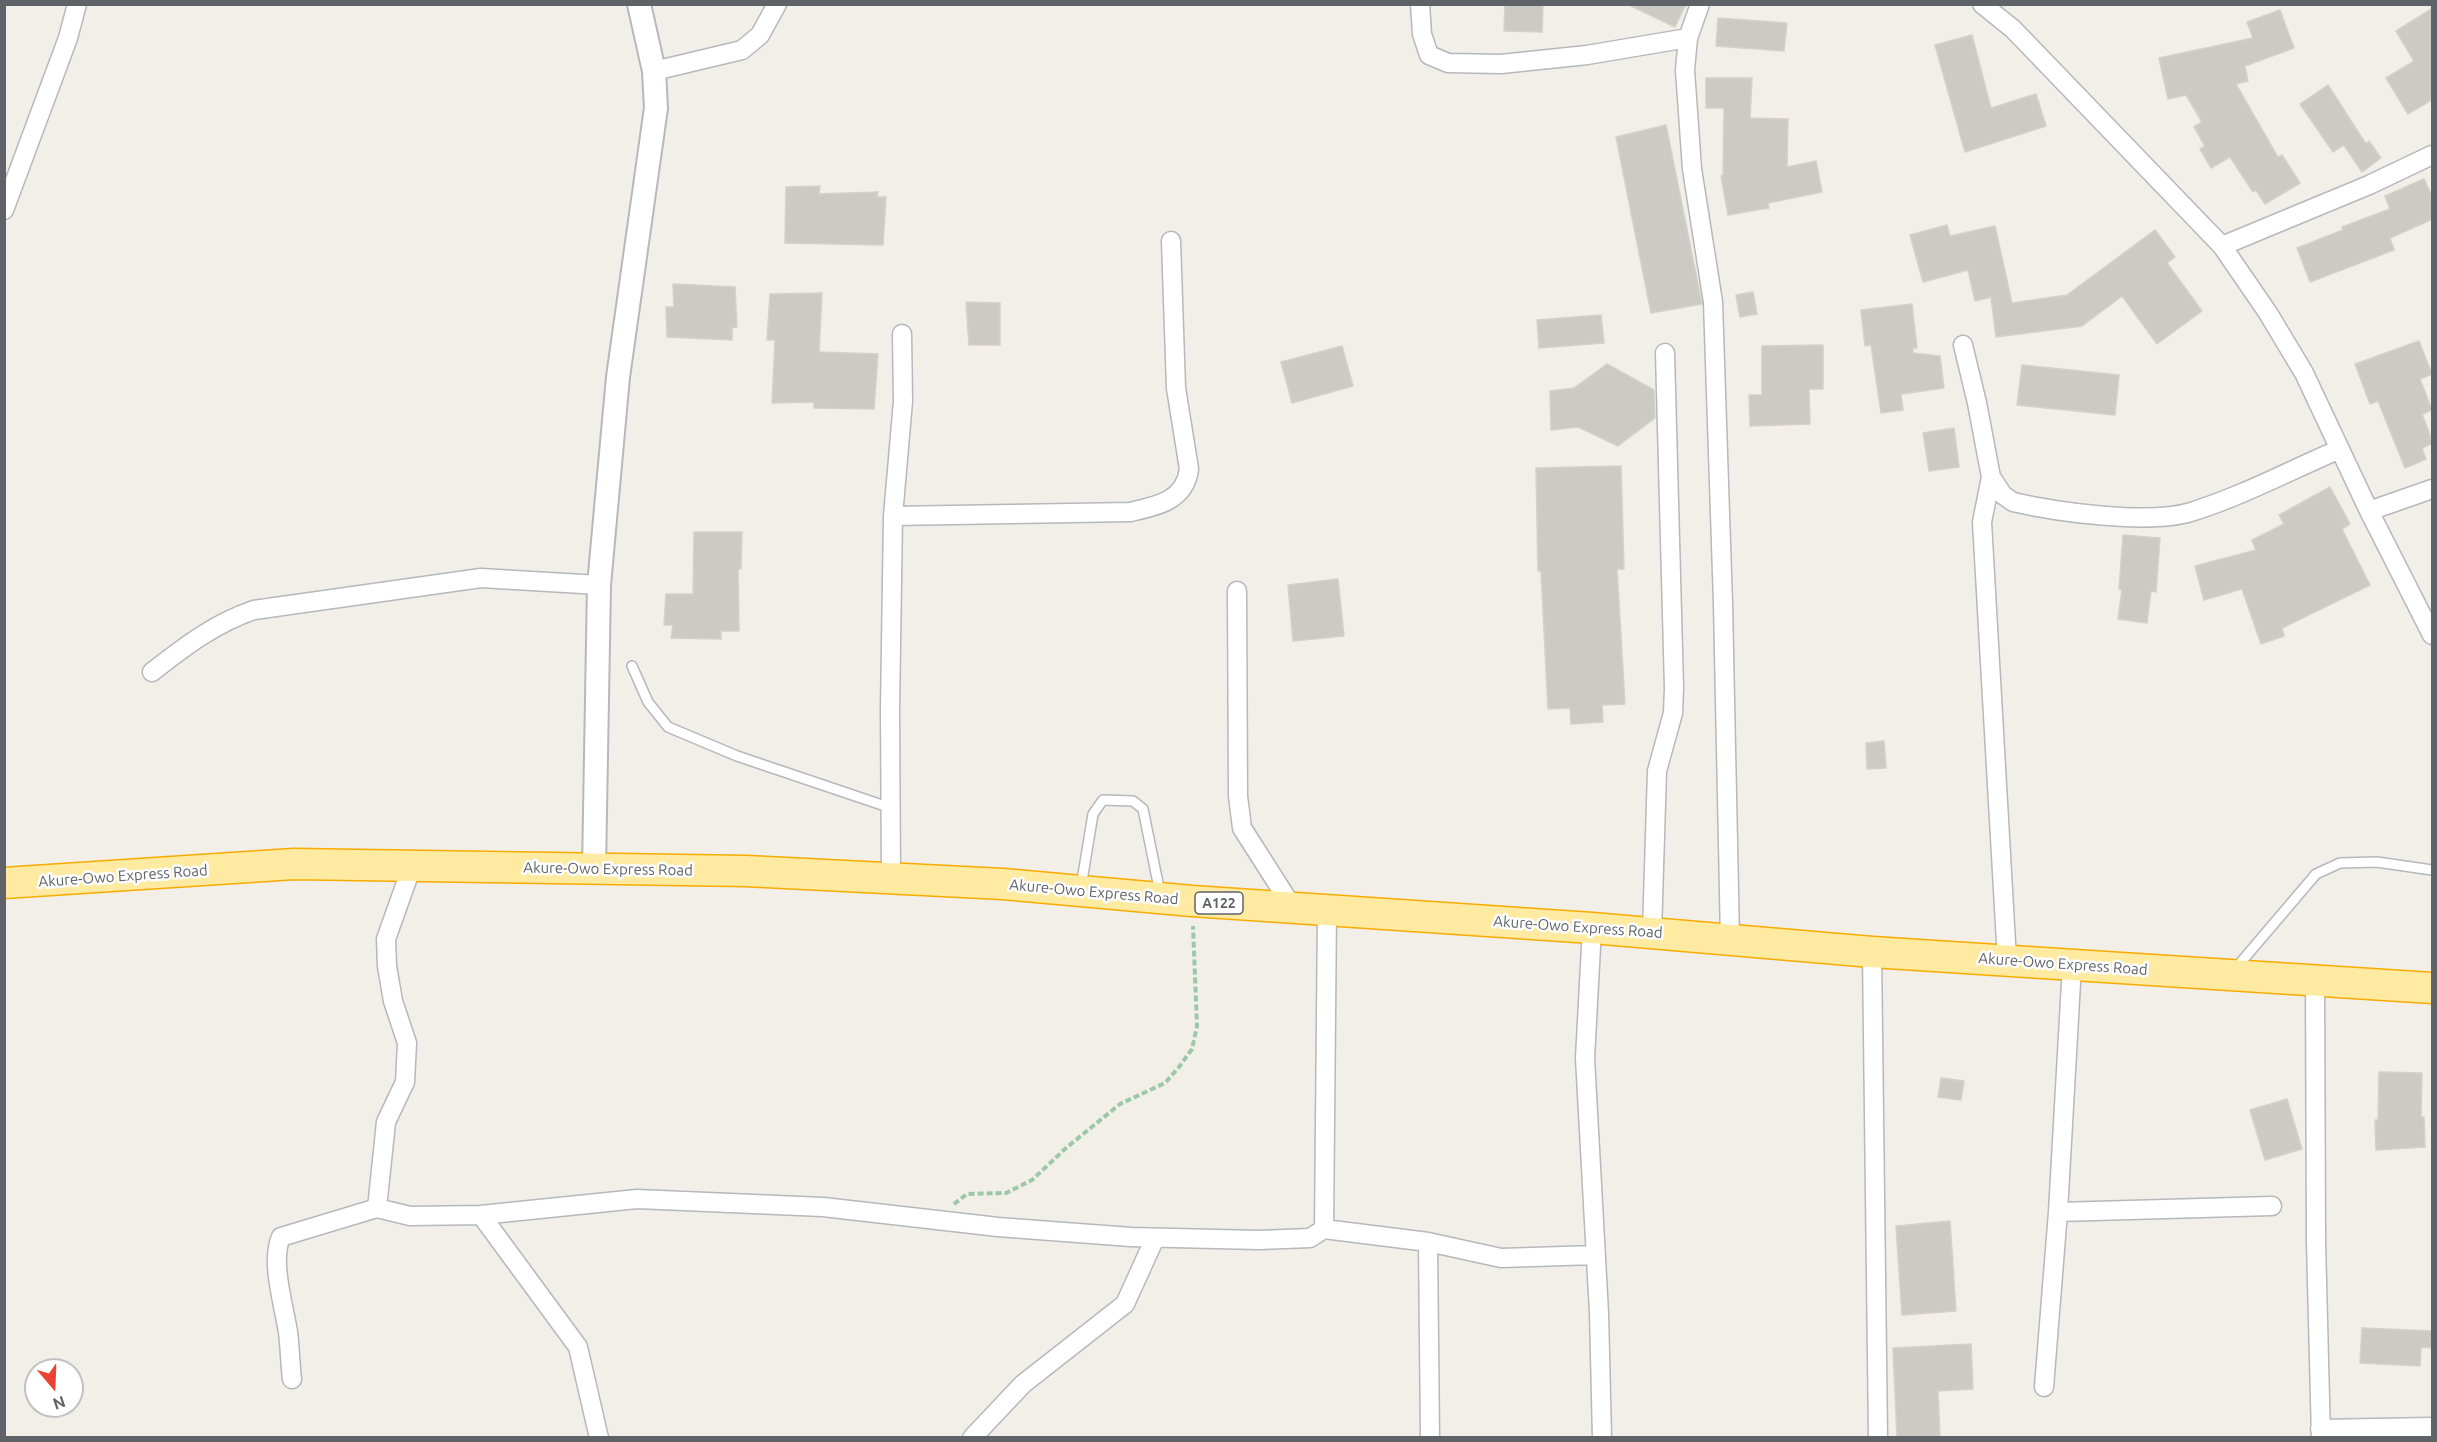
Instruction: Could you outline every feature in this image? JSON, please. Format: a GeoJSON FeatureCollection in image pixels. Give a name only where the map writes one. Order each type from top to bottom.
{"type":"FeatureCollection","features":[{"type":"Feature","properties":{"kind":"highway","name":"Akure-Owo Express Road"},"geometry":{"type":"LineString","coordinates":[[4,883],[294,864],[746,871],[1003,884],[1192,901],[1592,928],[1872,952],[2433,988]]}},
{"type":"Feature","properties":{"kind":"street"},"geometry":{"type":"LineString","coordinates":[[4,210],[12,166],[68,38],[77,4]]}},
{"type":"Feature","properties":{"kind":"street"},"geometry":{"type":"LineString","coordinates":[[594,869],[599,585],[618,377],[656,108],[654,71],[639,4]]}},
{"type":"Feature","properties":{"kind":"street"},"geometry":{"type":"LineString","coordinates":[[654,71],[742,50],[760,35],[777,4]]}},
{"type":"Feature","properties":{"kind":"street"},"geometry":{"type":"LineString","coordinates":[[1420,4],[1422,34],[1429,55],[1448,63],[1501,64],[1587,56],[1688,38]]}},
{"type":"Feature","properties":{"kind":"street"},"geometry":{"type":"LineString","coordinates":[[1700,4],[1688,38],[1686,70],[1692,169],[1713,302],[1723,604],[1730,939]]}},
{"type":"Feature","properties":{"kind":"street"},"geometry":{"type":"LineString","coordinates":[[1984,5],[2013,29],[2222,246],[2268,313],[2304,373],[2369,511],[2433,635]]}},
{"type":"Feature","properties":{"kind":"street"},"geometry":{"type":"LineString","coordinates":[[2222,246],[2369,185],[2433,155]]}},
{"type":"Feature","properties":{"kind":"street"},"geometry":{"type":"LineString","coordinates":[[893,516],[1130,512],[1158,506],[1174,498],[1187,481],[1189,469],[1176,388],[1171,241]]}},
{"type":"Feature","properties":{"kind":"street"},"geometry":{"type":"LineString","coordinates":[[891,879],[893,516],[903,401],[902,334]]}},
{"type":"Feature","properties":{"kind":"street"},"geometry":{"type":"LineString","coordinates":[[1964,345],[1990,477],[1983,522],[2007,960]]}},
{"type":"Feature","properties":{"kind":"street"},"geometry":{"type":"LineString","coordinates":[[1652,933],[1657,771],[1673,713],[1674,688],[1665,353]]}},
{"type":"Feature","properties":{"kind":"street"},"geometry":{"type":"LineString","coordinates":[[1990,477],[2003,495],[2013,502],[2095,514],[2162,517],[2190,512],[2340,449]]}},
{"type":"Feature","properties":{"kind":"street"},"geometry":{"type":"LineString","coordinates":[[2369,511],[2433,489]]}},
{"type":"Feature","properties":{"kind":"street"},"geometry":{"type":"LineString","coordinates":[[152,672],[193,640],[236,616],[254,610],[481,578],[599,585]]}},
{"type":"Feature","properties":{"kind":"street"},"geometry":{"type":"LineString","coordinates":[[1237,591],[1238,795],[1242,828],[1293,908]]}},
{"type":"Feature","properties":{"kind":"street"},"geometry":{"type":"LineString","coordinates":[[377,1208],[386,1122],[405,1082],[407,1043],[393,1001],[387,966],[386,939],[412,866]]}},
{"type":"Feature","properties":{"kind":"street"},"geometry":{"type":"LineString","coordinates":[[1324,1229],[1328,910]]}},
{"type":"Feature","properties":{"kind":"street"},"geometry":{"type":"LineString","coordinates":[[1592,928],[1585,1058],[1599,1313],[1602,1437]]}},
{"type":"Feature","properties":{"kind":"street"},"geometry":{"type":"LineString","coordinates":[[1872,952],[1878,1437]]}},
{"type":"Feature","properties":{"kind":"street"},"geometry":{"type":"LineString","coordinates":[[2044,1387],[2058,1212],[2072,964]]}},
{"type":"Feature","properties":{"kind":"street"},"geometry":{"type":"LineString","coordinates":[[2315,980],[2316,1242],[2320,1433],[2433,1427]]}},
{"type":"Feature","properties":{"kind":"street"},"geometry":{"type":"LineString","coordinates":[[292,1379],[288,1334],[279,1286],[278,1245],[281,1237],[377,1208],[410,1216],[481,1215],[637,1199],[823,1207],[947,1222],[1155,1238],[1259,1240],[1310,1238],[1324,1229],[1428,1242],[1501,1258],[1595,1255]]}},
{"type":"Feature","properties":{"kind":"street"},"geometry":{"type":"LineString","coordinates":[[2058,1212],[2272,1206]]}},
{"type":"Feature","properties":{"kind":"street"},"geometry":{"type":"LineString","coordinates":[[481,1215],[578,1347],[599,1437]]}},
{"type":"Feature","properties":{"kind":"street"},"geometry":{"type":"LineString","coordinates":[[972,1437],[1023,1384],[1125,1304],[1155,1238]]}},
{"type":"Feature","properties":{"kind":"street"},"geometry":{"type":"LineString","coordinates":[[1428,1242],[1430,1437]]}},
{"type":"Feature","properties":{"kind":"lane"},"geometry":{"type":"LineString","coordinates":[[632,666],[648,702],[668,727],[737,756],[891,808]]}},
{"type":"Feature","properties":{"kind":"lane"},"geometry":{"type":"LineString","coordinates":[[1080,891],[1093,814],[1103,800],[1133,801],[1143,809],[1161,898]]}},
{"type":"Feature","properties":{"kind":"lane"},"geometry":{"type":"LineString","coordinates":[[2231,975],[2316,874],[2340,863],[2377,862],[2433,870]]}},
{"type":"Feature","properties":{"kind":"path"},"geometry":{"type":"LineString","coordinates":[[947,1222],[957,1201],[967,1194],[1006,1193],[1032,1180],[1120,1104],[1165,1083],[1179,1067],[1192,1049],[1197,1026],[1192,901]]}},
{"type":"Feature","properties":{"kind":"building"},"geometry":{"type":"Polygon","coordinates":[[[1505,4],[1543,4],[1542,32],[1504,31],[1505,4]]]}},
{"type":"Feature","properties":{"kind":"building"},"geometry":{"type":"Polygon","coordinates":[[[1627,4],[1686,4],[1675,27],[1627,4]]]}},
{"type":"Feature","properties":{"kind":"building"},"geometry":{"type":"Polygon","coordinates":[[[2433,8],[2433,99],[2408,114],[2386,78],[2414,61],[2396,31],[2433,8]]]}},
{"type":"Feature","properties":{"kind":"building"},"geometry":{"type":"Polygon","coordinates":[[[2280,10],[2294,48],[2245,66],[2248,81],[2236,84],[2278,157],[2282,155],[2300,183],[2265,204],[2256,190],[2253,192],[2230,157],[2211,168],[2200,149],[2205,146],[2194,127],[2202,122],[2186,95],[2168,99],[2159,58],[2253,38],[2247,22],[2280,10]]]}},
{"type":"Feature","properties":{"kind":"building"},"geometry":{"type":"Polygon","coordinates":[[[1718,18],[1787,23],[1784,51],[1716,46],[1718,18]]]}},
{"type":"Feature","properties":{"kind":"building"},"geometry":{"type":"Polygon","coordinates":[[[1972,35],[1991,108],[2036,94],[2046,126],[1965,152],[1935,45],[1972,35]]]}},
{"type":"Feature","properties":{"kind":"building"},"geometry":{"type":"Polygon","coordinates":[[[1706,78],[1752,78],[1750,118],[1788,119],[1787,167],[1816,161],[1822,192],[1768,203],[1769,208],[1728,215],[1721,176],[1723,176],[1724,108],[1706,108],[1706,78]]]}},
{"type":"Feature","properties":{"kind":"building"},"geometry":{"type":"Polygon","coordinates":[[[2328,85],[2366,144],[2369,141],[2381,158],[2362,172],[2344,145],[2333,152],[2300,104],[2328,85]]]}},
{"type":"Feature","properties":{"kind":"building"},"geometry":{"type":"Polygon","coordinates":[[[1666,125],[1702,304],[1651,313],[1616,137],[1666,125]]]}},
{"type":"Feature","properties":{"kind":"building"},"geometry":{"type":"Polygon","coordinates":[[[2424,179],[2433,198],[2433,219],[2390,238],[2394,250],[2310,282],[2297,248],[2343,230],[2342,227],[2390,209],[2385,196],[2424,179]]]}},
{"type":"Feature","properties":{"kind":"building"},"geometry":{"type":"Polygon","coordinates":[[[820,186],[819,194],[878,192],[877,197],[886,197],[883,245],[785,243],[786,187],[820,186]]]}},
{"type":"Feature","properties":{"kind":"building"},"geometry":{"type":"Polygon","coordinates":[[[1947,225],[1950,236],[1995,226],[2012,303],[2067,295],[2155,230],[2175,257],[2167,263],[2202,311],[2157,344],[2122,296],[2082,326],[1996,337],[1991,297],[1975,301],[1968,270],[1923,282],[1910,235],[1947,225]]]}},
{"type":"Feature","properties":{"kind":"building"},"geometry":{"type":"Polygon","coordinates":[[[673,284],[735,287],[737,327],[732,328],[732,340],[667,337],[666,307],[674,307],[673,284]]]}},
{"type":"Feature","properties":{"kind":"building"},"geometry":{"type":"Polygon","coordinates":[[[1753,292],[1757,314],[1740,317],[1736,295],[1753,292]]]}},
{"type":"Feature","properties":{"kind":"building"},"geometry":{"type":"Polygon","coordinates":[[[822,293],[819,352],[878,354],[874,409],[814,408],[814,402],[772,403],[775,340],[767,340],[770,294],[822,293]]]}},
{"type":"Feature","properties":{"kind":"building"},"geometry":{"type":"Polygon","coordinates":[[[966,302],[1000,303],[1000,345],[969,345],[966,302]]]}},
{"type":"Feature","properties":{"kind":"building"},"geometry":{"type":"Polygon","coordinates":[[[1912,304],[1917,348],[1913,348],[1913,353],[1940,356],[1944,388],[1901,394],[1903,410],[1881,413],[1871,345],[1865,346],[1861,310],[1912,304]]]}},
{"type":"Feature","properties":{"kind":"building"},"geometry":{"type":"Polygon","coordinates":[[[1601,315],[1604,343],[1539,348],[1537,320],[1601,315]]]}},
{"type":"Feature","properties":{"kind":"building"},"geometry":{"type":"Polygon","coordinates":[[[2419,341],[2432,374],[2420,379],[2432,410],[2422,414],[2433,443],[2422,448],[2426,459],[2405,468],[2378,401],[2370,404],[2355,364],[2419,341]]]}},
{"type":"Feature","properties":{"kind":"building"},"geometry":{"type":"Polygon","coordinates":[[[1823,345],[1823,389],[1809,389],[1810,424],[1750,426],[1749,395],[1762,395],[1762,346],[1823,345]]]}},
{"type":"Feature","properties":{"kind":"building"},"geometry":{"type":"Polygon","coordinates":[[[1342,346],[1353,386],[1292,403],[1281,362],[1342,346]]]}},
{"type":"Feature","properties":{"kind":"building"},"geometry":{"type":"Polygon","coordinates":[[[1607,364],[1654,390],[1655,418],[1618,446],[1578,427],[1551,430],[1550,391],[1574,388],[1607,364]]]}},
{"type":"Feature","properties":{"kind":"building"},"geometry":{"type":"Polygon","coordinates":[[[2022,365],[2119,375],[2115,415],[2017,405],[2022,365]]]}},
{"type":"Feature","properties":{"kind":"building"},"geometry":{"type":"Polygon","coordinates":[[[1954,428],[1959,467],[1929,471],[1923,433],[1954,428]]]}},
{"type":"Feature","properties":{"kind":"building"},"geometry":{"type":"Polygon","coordinates":[[[1621,466],[1624,569],[1617,569],[1625,704],[1602,705],[1603,722],[1571,724],[1570,708],[1548,709],[1541,571],[1538,571],[1536,468],[1621,466]]]}},
{"type":"Feature","properties":{"kind":"building"},"geometry":{"type":"Polygon","coordinates":[[[2330,487],[2350,524],[2342,529],[2370,585],[2282,628],[2284,636],[2261,644],[2242,589],[2204,600],[2195,566],[2256,550],[2252,540],[2284,524],[2279,515],[2330,487]]]}},
{"type":"Feature","properties":{"kind":"building"},"geometry":{"type":"Polygon","coordinates":[[[694,532],[742,532],[741,569],[738,569],[739,631],[721,631],[721,639],[671,638],[673,625],[664,625],[666,594],[693,594],[694,532]]]}},
{"type":"Feature","properties":{"kind":"building"},"geometry":{"type":"Polygon","coordinates":[[[2123,535],[2160,538],[2156,592],[2151,591],[2147,623],[2118,619],[2122,590],[2119,589],[2123,535]]]}},
{"type":"Feature","properties":{"kind":"building"},"geometry":{"type":"Polygon","coordinates":[[[1338,579],[1344,636],[1293,641],[1288,585],[1338,579]]]}},
{"type":"Feature","properties":{"kind":"building"},"geometry":{"type":"Polygon","coordinates":[[[1884,741],[1886,768],[1867,769],[1866,743],[1884,741]]]}},
{"type":"Feature","properties":{"kind":"building"},"geometry":{"type":"Polygon","coordinates":[[[2379,1072],[2422,1073],[2421,1117],[2424,1117],[2425,1147],[2376,1150],[2375,1120],[2378,1120],[2379,1072]]]}},
{"type":"Feature","properties":{"kind":"building"},"geometry":{"type":"Polygon","coordinates":[[[1941,1078],[1964,1081],[1961,1100],[1938,1097],[1941,1078]]]}},
{"type":"Feature","properties":{"kind":"building"},"geometry":{"type":"Polygon","coordinates":[[[2287,1099],[2302,1149],[2265,1160],[2250,1110],[2287,1099]]]}},
{"type":"Feature","properties":{"kind":"building"},"geometry":{"type":"Polygon","coordinates":[[[1950,1221],[1956,1311],[1902,1315],[1896,1226],[1950,1221]]]}},
{"type":"Feature","properties":{"kind":"building"},"geometry":{"type":"Polygon","coordinates":[[[2362,1328],[2433,1331],[2433,1348],[2421,1347],[2420,1366],[2360,1363],[2362,1328]]]}},
{"type":"Feature","properties":{"kind":"building"},"geometry":{"type":"Polygon","coordinates":[[[1971,1344],[1973,1389],[1938,1391],[1940,1437],[1897,1437],[1893,1348],[1971,1344]]]}}]}
